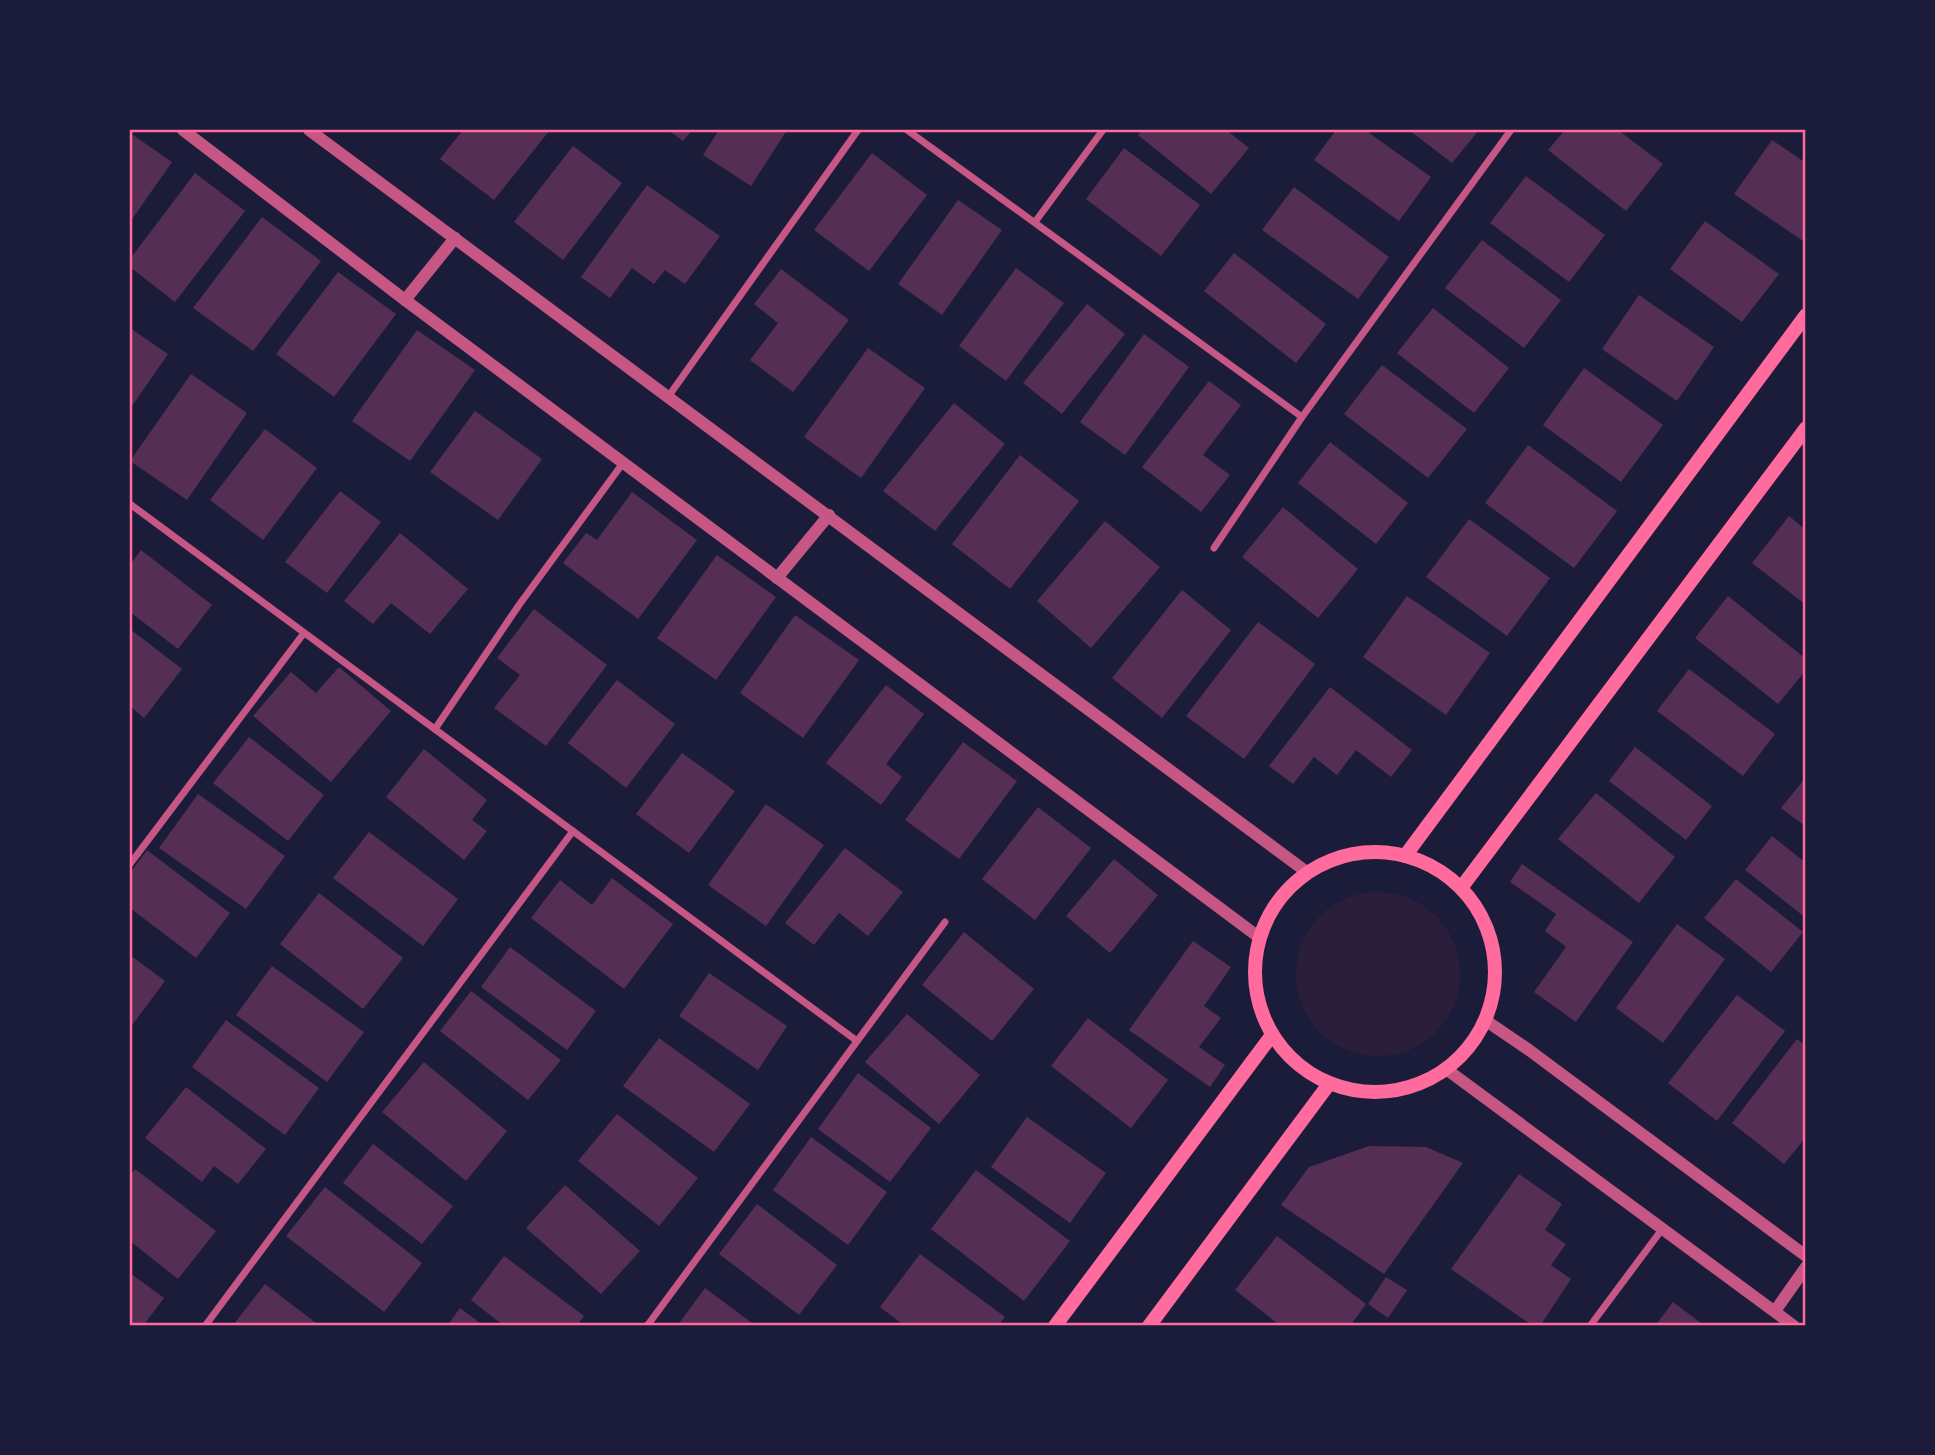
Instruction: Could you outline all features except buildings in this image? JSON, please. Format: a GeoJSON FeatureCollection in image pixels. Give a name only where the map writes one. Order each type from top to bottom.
{"type":"FeatureCollection","features":[{"type":"Feature","properties":{"kind":"main road"},"geometry":{"type":"LineString","coordinates":[[1405,856],[1805,315]]}},
{"type":"Feature","properties":{"kind":"main road"},"geometry":{"type":"LineString","coordinates":[[1461,888],[1805,428]]}},
{"type":"Feature","properties":{"kind":"main road"},"geometry":{"type":"LineString","coordinates":[[1380,853],[1405,856],[1436,869],[1461,888],[1487,928],[1496,974],[1485,1020],[1469,1048],[1446,1069],[1419,1084],[1390,1092],[1359,1091],[1329,1084],[1307,1072],[1287,1055],[1272,1035],[1258,1004],[1254,972],[1260,938],[1270,913],[1286,891],[1308,873],[1330,861],[1354,855],[1380,853]]}},
{"type":"Feature","properties":{"kind":"main road"},"geometry":{"type":"LineString","coordinates":[[1055,1325],[1272,1035]]}},
{"type":"Feature","properties":{"kind":"main road"},"geometry":{"type":"LineString","coordinates":[[1149,1325],[1329,1084]]}},
{"type":"Feature","properties":{"kind":"street"},"geometry":{"type":"LineString","coordinates":[[183,130],[405,300],[1260,938]]}},
{"type":"Feature","properties":{"kind":"street"},"geometry":{"type":"LineString","coordinates":[[309,130],[1308,873]]}},
{"type":"Feature","properties":{"kind":"street"},"geometry":{"type":"LineString","coordinates":[[668,397],[858,130]]}},
{"type":"Feature","properties":{"kind":"street"},"geometry":{"type":"LineString","coordinates":[[907,130],[1302,417]]}},
{"type":"Feature","properties":{"kind":"street"},"geometry":{"type":"LineString","coordinates":[[1035,222],[1103,130]]}},
{"type":"Feature","properties":{"kind":"street"},"geometry":{"type":"LineString","coordinates":[[1214,548],[1302,417],[1511,130]]}},
{"type":"Feature","properties":{"kind":"street"},"geometry":{"type":"LineString","coordinates":[[405,300],[455,238]]}},
{"type":"Feature","properties":{"kind":"street"},"geometry":{"type":"LineString","coordinates":[[435,729],[519,605],[623,463]]}},
{"type":"Feature","properties":{"kind":"street"},"geometry":{"type":"LineString","coordinates":[[130,504],[857,1041]]}},
{"type":"Feature","properties":{"kind":"street"},"geometry":{"type":"LineString","coordinates":[[777,578],[829,515]]}},
{"type":"Feature","properties":{"kind":"street"},"geometry":{"type":"LineString","coordinates":[[130,864],[304,633]]}},
{"type":"Feature","properties":{"kind":"street"},"geometry":{"type":"LineString","coordinates":[[205,1325],[573,831]]}},
{"type":"Feature","properties":{"kind":"street"},"geometry":{"type":"LineString","coordinates":[[647,1325],[945,922]]}},
{"type":"Feature","properties":{"kind":"street"},"geometry":{"type":"LineString","coordinates":[[1485,1020],[1805,1256]]}},
{"type":"Feature","properties":{"kind":"street"},"geometry":{"type":"LineString","coordinates":[[1446,1069],[1794,1325]]}},
{"type":"Feature","properties":{"kind":"street"},"geometry":{"type":"LineString","coordinates":[[1590,1325],[1663,1228]]}},
{"type":"Feature","properties":{"kind":"street"},"geometry":{"type":"LineString","coordinates":[[1775,1311],[1805,1267]]}},
{"type":"Feature","properties":{"kind":"shaded area"},"geometry":{"type":"Polygon","coordinates":[[[1378,892],[1410,898],[1424,905],[1436,916],[1447,928],[1454,942],[1460,974],[1454,1006],[1447,1020],[1436,1032],[1424,1043],[1410,1050],[1378,1056],[1346,1050],[1332,1043],[1320,1032],[1309,1020],[1302,1006],[1296,974],[1302,942],[1309,928],[1320,916],[1332,905],[1346,898],[1378,892]]]}}]}
